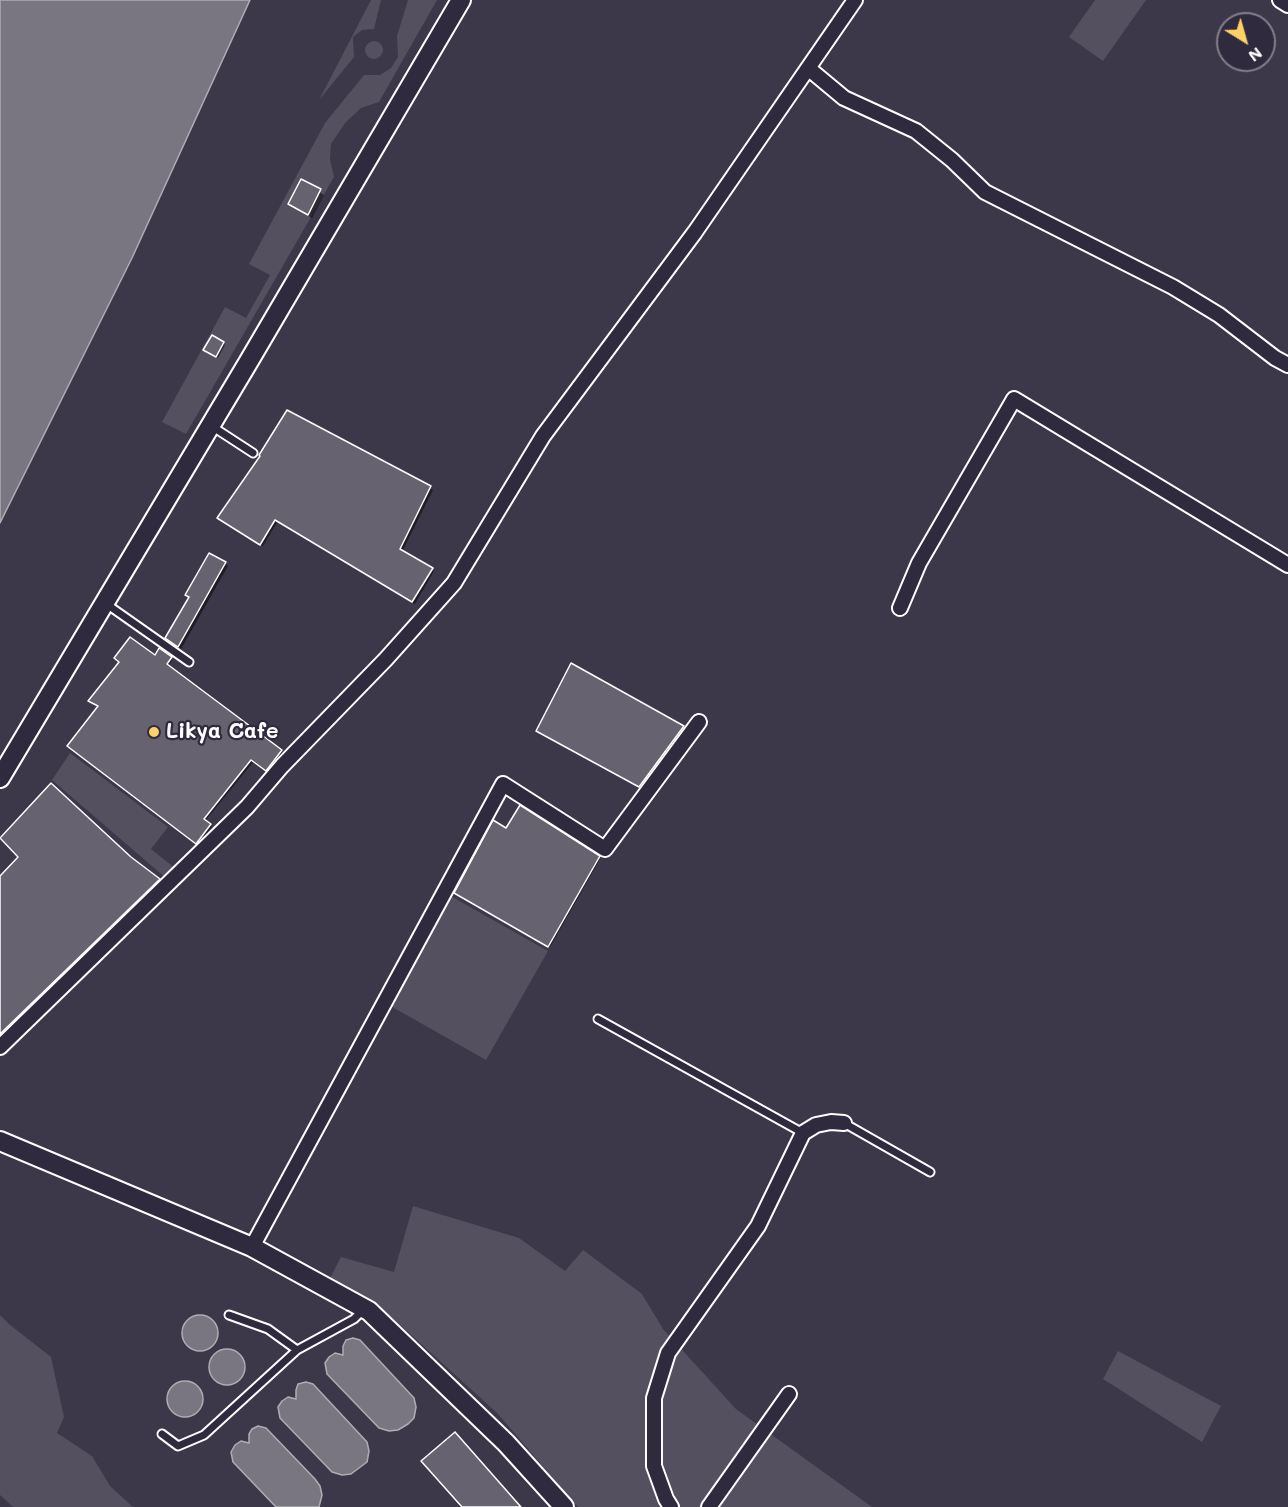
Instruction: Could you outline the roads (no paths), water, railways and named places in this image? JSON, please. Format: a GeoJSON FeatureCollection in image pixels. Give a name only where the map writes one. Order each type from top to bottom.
{"type":"FeatureCollection","features":[{"type":"Feature","properties":{"kind":"street"},"geometry":{"type":"LineString","coordinates":[[0,778],[460,0]]}},
{"type":"Feature","properties":{"kind":"street"},"geometry":{"type":"LineString","coordinates":[[0,1047],[247,807],[282,766],[386,659],[454,583],[543,436],[695,232],[855,0]]}},
{"type":"Feature","properties":{"kind":"street"},"geometry":{"type":"LineString","coordinates":[[1280,0],[1288,6]]}},
{"type":"Feature","properties":{"kind":"street"},"geometry":{"type":"LineString","coordinates":[[808,68],[844,98],[916,131],[952,160],[985,192],[1173,287],[1219,315],[1275,358],[1288,365]]}},
{"type":"Feature","properties":{"kind":"street"},"geometry":{"type":"LineString","coordinates":[[900,608],[919,563],[1014,399],[1288,566]]}},
{"type":"Feature","properties":{"kind":"street"},"geometry":{"type":"LineString","coordinates":[[252,1247],[503,784],[605,849],[699,722]]}},
{"type":"Feature","properties":{"kind":"street"},"geometry":{"type":"LineString","coordinates":[[671,1507],[654,1466],[654,1398],[668,1353],[758,1226],[803,1133],[816,1125],[831,1122],[844,1124]]}},
{"type":"Feature","properties":{"kind":"street"},"geometry":{"type":"LineString","coordinates":[[0,1141],[252,1247],[369,1311],[506,1443],[564,1507]]}},
{"type":"Feature","properties":{"kind":"street"},"geometry":{"type":"LineString","coordinates":[[710,1507],[789,1394]]}},
{"type":"Feature","properties":{"kind":"lane"},"geometry":{"type":"LineString","coordinates":[[210,425],[253,453]]}},
{"type":"Feature","properties":{"kind":"lane"},"geometry":{"type":"LineString","coordinates":[[104,603],[189,662]]}},
{"type":"Feature","properties":{"kind":"lane"},"geometry":{"type":"LineString","coordinates":[[598,1019],[803,1133]]}},
{"type":"Feature","properties":{"kind":"lane"},"geometry":{"type":"LineString","coordinates":[[844,1124],[930,1172]]}},
{"type":"Feature","properties":{"kind":"lane"},"geometry":{"type":"LineString","coordinates":[[162,1434],[178,1446],[204,1435],[297,1350],[354,1318],[364,1309]]}},
{"type":"Feature","properties":{"kind":"lane"},"geometry":{"type":"LineString","coordinates":[[229,1315],[268,1329],[297,1350]]}},
{"type":"Feature","properties":{"kind":"place","name":"Likya Cafe"},"geometry":{"type":"Point","coordinates":[154,732]}}]}
